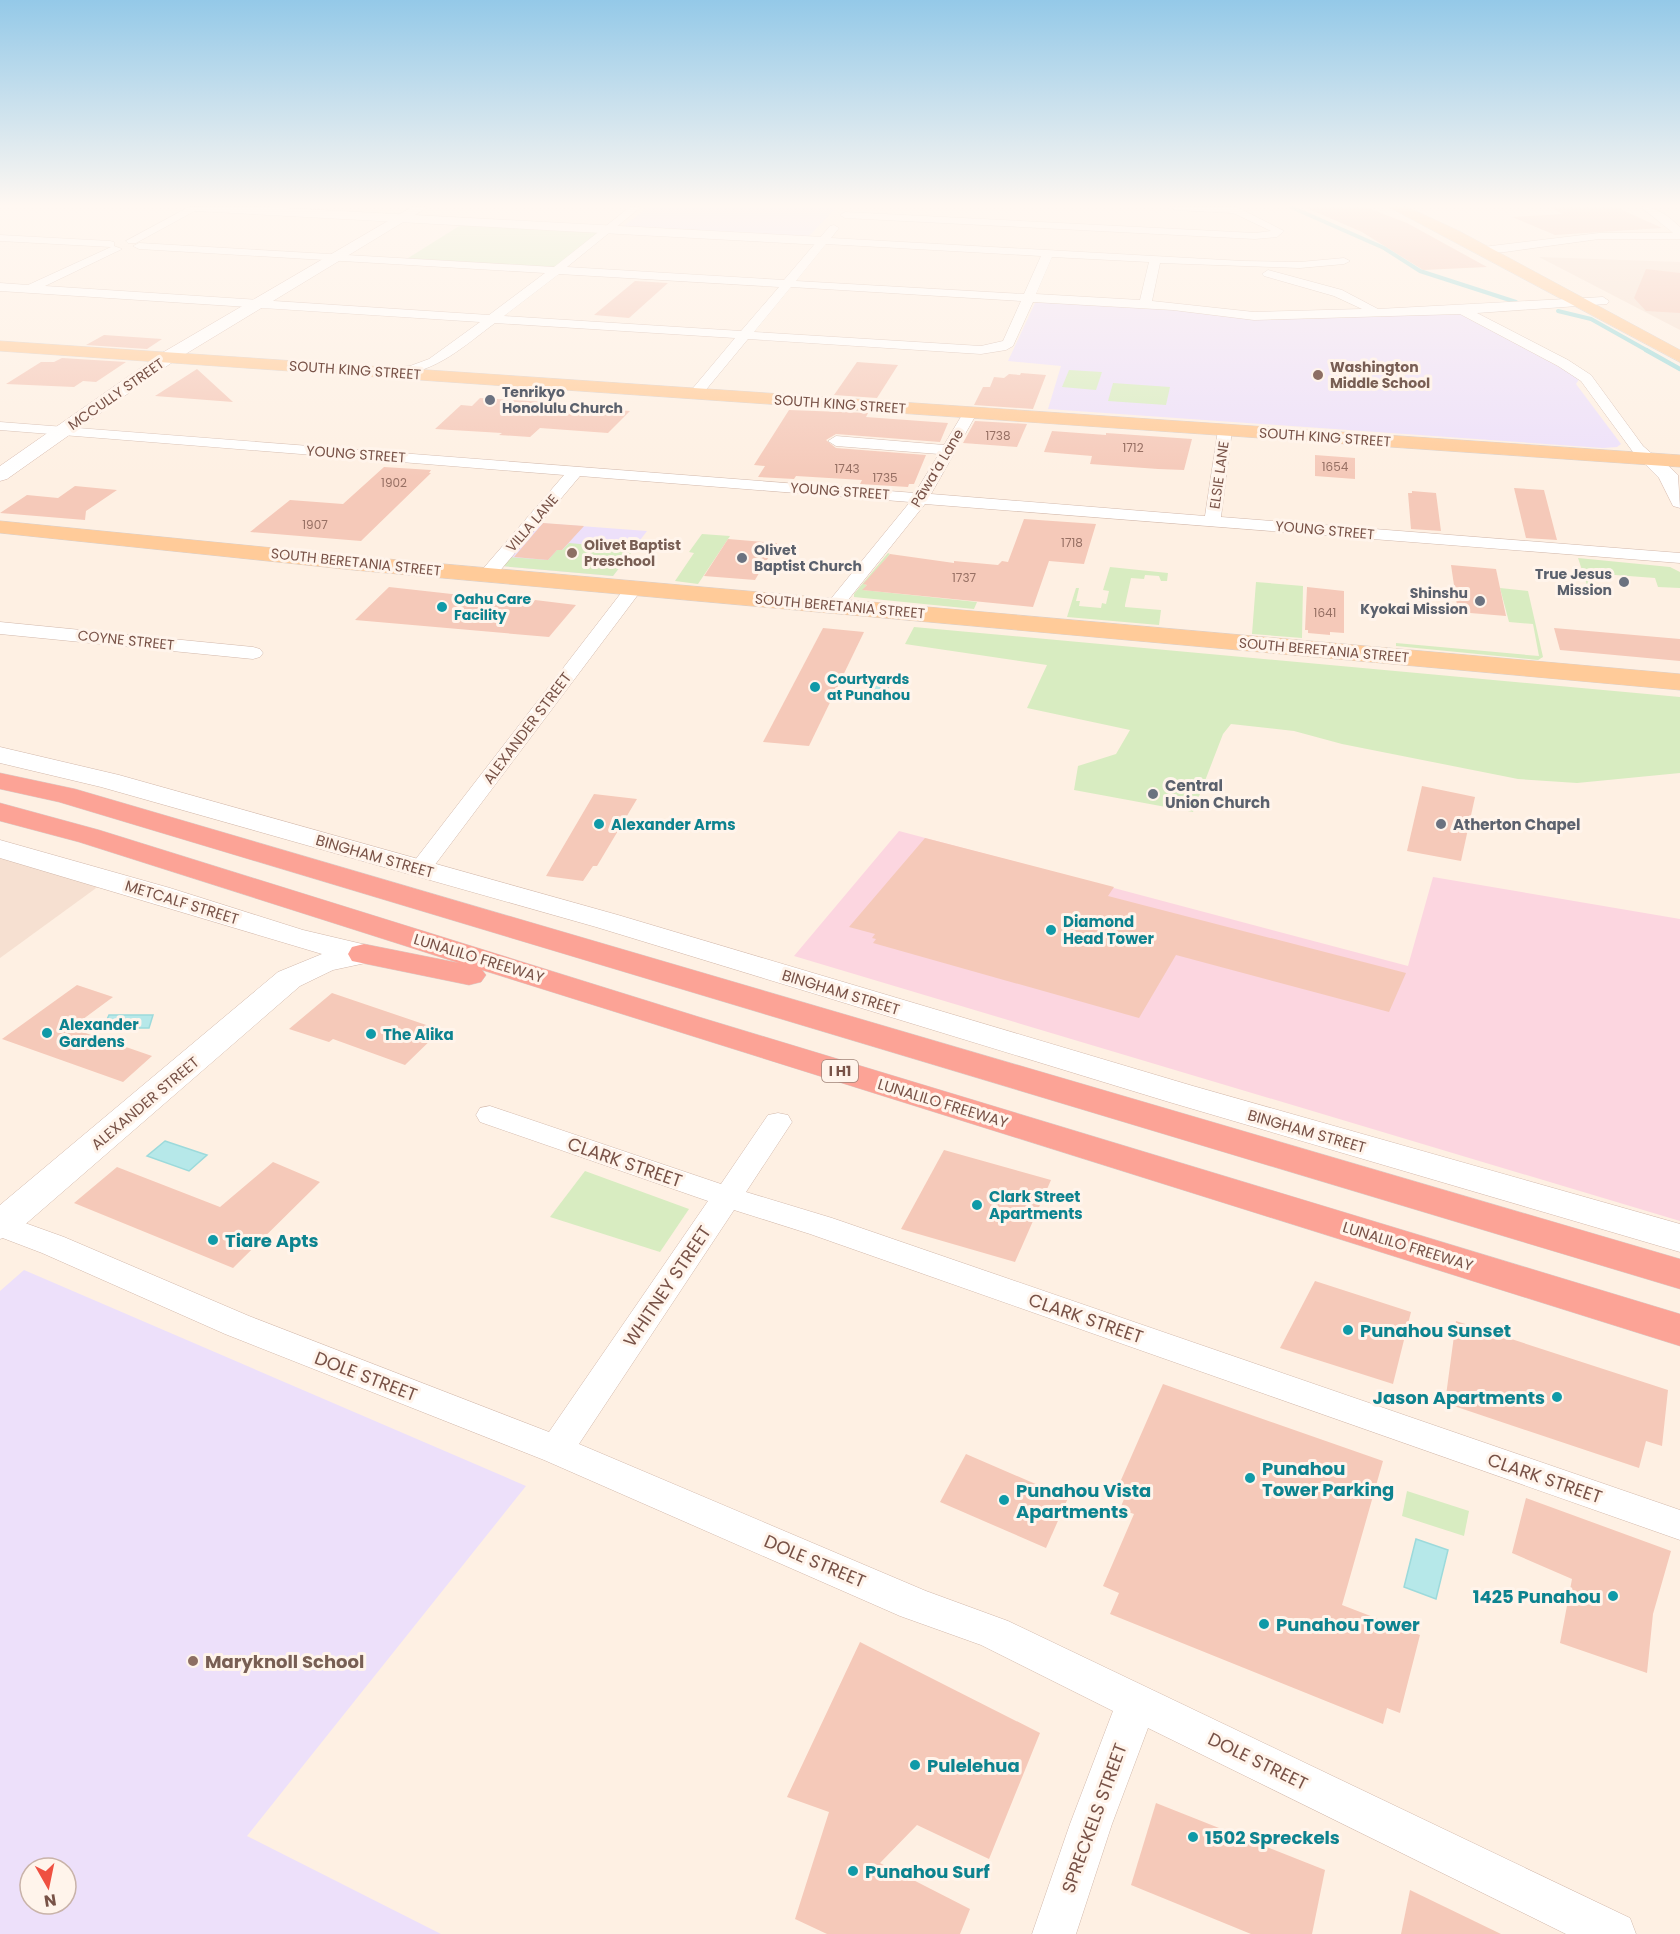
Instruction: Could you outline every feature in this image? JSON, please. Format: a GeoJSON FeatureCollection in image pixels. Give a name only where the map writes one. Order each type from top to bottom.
{"type":"FeatureCollection","features":[{"type":"Feature","properties":{"kind":"highway"},"geometry":{"type":"LineString","coordinates":[[0,781],[65,795],[1680,1274]]}},
{"type":"Feature","properties":{"kind":"highway","name":"LUNALILO FREEWAY"},"geometry":{"type":"LineString","coordinates":[[0,812],[100,839],[687,1024],[1680,1330]]}},
{"type":"Feature","properties":{"kind":"highway"},"geometry":{"type":"LineString","coordinates":[[364,954],[451,970],[687,1024]]}},
{"type":"Feature","properties":{"kind":"main road","name":"MCCULLY STREET"},"geometry":{"type":"LineString","coordinates":[[0,475],[168,357],[268,297]]}},
{"type":"Feature","properties":{"kind":"main road"},"geometry":{"type":"LineString","coordinates":[[1571,297],[1680,357]]}},
{"type":"Feature","properties":{"kind":"main road"},"geometry":{"type":"LineString","coordinates":[[1596,297],[1680,342]]}},
{"type":"Feature","properties":{"kind":"main road","name":"SOUTH KING STREET"},"geometry":{"type":"LineString","coordinates":[[0,346],[1680,461]]}},
{"type":"Feature","properties":{"kind":"main road"},"geometry":{"type":"LineString","coordinates":[[1650,459],[1668,475],[1680,502]]}},
{"type":"Feature","properties":{"kind":"main road","name":"SOUTH BERETANIA STREET"},"geometry":{"type":"LineString","coordinates":[[4,528],[487,575],[1680,682]]}},
{"type":"Feature","properties":{"kind":"street"},"geometry":{"type":"LineString","coordinates":[[165,297],[969,350],[993,349],[1008,343],[1028,298]]}},
{"type":"Feature","properties":{"kind":"street"},"geometry":{"type":"LineString","coordinates":[[382,372],[412,370],[430,364],[522,297]]}},
{"type":"Feature","properties":{"kind":"street"},"geometry":{"type":"LineString","coordinates":[[695,394],[775,297]]}},
{"type":"Feature","properties":{"kind":"street"},"geometry":{"type":"LineString","coordinates":[[1014,297],[1182,306],[1246,316],[1461,310],[1603,301]]}},
{"type":"Feature","properties":{"kind":"street"},"geometry":{"type":"LineString","coordinates":[[1145,304],[1146,297]]}},
{"type":"Feature","properties":{"kind":"street"},"geometry":{"type":"LineString","coordinates":[[1347,297],[1377,312]]}},
{"type":"Feature","properties":{"kind":"street"},"geometry":{"type":"LineString","coordinates":[[1461,310],[1563,363],[1586,378],[1638,449],[1650,459]]}},
{"type":"Feature","properties":{"kind":"street","name":"Pāwaʻa Lane"},"geometry":{"type":"LineString","coordinates":[[834,606],[920,497],[970,412]]}},
{"type":"Feature","properties":{"kind":"street","name":"YOUNG STREET"},"geometry":{"type":"LineString","coordinates":[[0,426],[1680,558]]}},
{"type":"Feature","properties":{"kind":"street","name":"ELSIE LANE"},"geometry":{"type":"LineString","coordinates":[[1212,521],[1225,430]]}},
{"type":"Feature","properties":{"kind":"street"},"geometry":{"type":"LineString","coordinates":[[836,441],[948,450]]}},
{"type":"Feature","properties":{"kind":"street","name":"VILLA LANE"},"geometry":{"type":"LineString","coordinates":[[487,575],[576,471]]}},
{"type":"Feature","properties":{"kind":"street","name":"ALEXANDER STREET"},"geometry":{"type":"LineString","coordinates":[[420,869],[634,588]]}},
{"type":"Feature","properties":{"kind":"street","name":"COYNE STREET"},"geometry":{"type":"LineString","coordinates":[[0,628],[253,653]]}},
{"type":"Feature","properties":{"kind":"street","name":"BINGHAM STREET"},"geometry":{"type":"LineString","coordinates":[[0,755],[109,781],[607,921],[1202,1101],[1680,1238]]}},
{"type":"Feature","properties":{"kind":"street","name":"METCALF STREET"},"geometry":{"type":"LineString","coordinates":[[0,849],[159,894],[292,937],[364,954]]}},
{"type":"Feature","properties":{"kind":"street"},"geometry":{"type":"LineString","coordinates":[[289,979],[294,952],[292,937]]}},
{"type":"Feature","properties":{"kind":"street","name":"ALEXANDER STREET"},"geometry":{"type":"LineString","coordinates":[[0,1225],[289,979],[323,963],[364,954]]}},
{"type":"Feature","properties":{"kind":"street","name":"CLARK STREET"},"geometry":{"type":"LineString","coordinates":[[490,1115],[728,1197],[821,1226],[1680,1525]]}},
{"type":"Feature","properties":{"kind":"street","name":"WHITNEY STREET"},"geometry":{"type":"LineString","coordinates":[[556,1450],[778,1122]]}},
{"type":"Feature","properties":{"kind":"street","name":"DOLE STREET"},"geometry":{"type":"LineString","coordinates":[[0,1225],[53,1245],[237,1325],[556,1450],[914,1604],[994,1634],[1614,1934]]}},
{"type":"Feature","properties":{"kind":"street","name":"SPRECKELS STREET"},"geometry":{"type":"LineString","coordinates":[[1053,1934],[1094,1814],[1137,1702]]}},
{"type":"Feature","properties":{"kind":"shaded area"},"geometry":{"type":"Polygon","coordinates":[[[1617,297],[1680,297],[1680,330],[1617,297]]]}},
{"type":"Feature","properties":{"kind":"shaded area","name":"Washington Middle School"},"geometry":{"type":"Polygon","coordinates":[[[1039,301],[1176,308],[1221,315],[1461,314],[1580,378],[1576,384],[1621,444],[1617,447],[1603,448],[1048,409],[1061,366],[1008,361],[1035,303],[1039,301]]]}},
{"type":"Feature","properties":{"kind":"shaded area","name":"Olivet Baptist Preschool"},"geometry":{"type":"Polygon","coordinates":[[[540,523],[647,531],[613,576],[501,566],[540,523]]]}},
{"type":"Feature","properties":{"kind":"shaded area"},"geometry":{"type":"Polygon","coordinates":[[[899,831],[1408,966],[1433,877],[1680,919],[1680,1221],[794,956],[899,831]]]}},
{"type":"Feature","properties":{"kind":"shaded area"},"geometry":{"type":"Polygon","coordinates":[[[0,843],[114,875],[0,958],[0,843]]]}},
{"type":"Feature","properties":{"kind":"shaded area","name":"Maryknoll School"},"geometry":{"type":"Polygon","coordinates":[[[24,1270],[526,1486],[247,1836],[441,1934],[0,1934],[0,1291],[24,1270]]]}},
{"type":"Feature","properties":{"kind":"green space"},"geometry":{"type":"Polygon","coordinates":[[[1069,370],[1102,372],[1096,390],[1062,387],[1069,370]]]}},
{"type":"Feature","properties":{"kind":"green space"},"geometry":{"type":"Polygon","coordinates":[[[1113,383],[1170,387],[1166,405],[1108,401],[1113,383]]]}},
{"type":"Feature","properties":{"kind":"green space"},"geometry":{"type":"Polygon","coordinates":[[[702,534],[730,536],[698,584],[675,581],[694,553],[689,552],[702,534]]]}},
{"type":"Feature","properties":{"kind":"green space"},"geometry":{"type":"Polygon","coordinates":[[[569,543],[634,549],[613,576],[501,566],[509,557],[548,560],[557,550],[562,550],[569,543]]]}},
{"type":"Feature","properties":{"kind":"green space"},"geometry":{"type":"Polygon","coordinates":[[[888,553],[890,554],[864,584],[867,585],[863,590],[977,602],[974,609],[854,597],[854,594],[888,553]]]}},
{"type":"Feature","properties":{"kind":"green space"},"geometry":{"type":"Polygon","coordinates":[[[1578,558],[1670,567],[1680,572],[1680,588],[1658,587],[1655,578],[1589,573],[1594,589],[1588,588],[1578,558]]]}},
{"type":"Feature","properties":{"kind":"green space"},"geometry":{"type":"Polygon","coordinates":[[[1110,567],[1168,573],[1167,581],[1161,581],[1159,576],[1145,575],[1144,579],[1131,578],[1125,605],[1125,607],[1161,610],[1159,625],[1067,617],[1076,588],[1079,588],[1076,601],[1080,601],[1079,606],[1101,608],[1102,603],[1106,604],[1109,591],[1103,590],[1110,567]]]}},
{"type":"Feature","properties":{"kind":"green space"},"geometry":{"type":"Polygon","coordinates":[[[1256,582],[1303,586],[1302,638],[1252,634],[1256,582]]]}},
{"type":"Feature","properties":{"kind":"green space"},"geometry":{"type":"Polygon","coordinates":[[[1500,588],[1528,591],[1543,657],[1538,660],[1396,646],[1396,643],[1539,656],[1533,624],[1509,622],[1500,588]]]}},
{"type":"Feature","properties":{"kind":"green space"},"geometry":{"type":"Polygon","coordinates":[[[914,627],[1680,697],[1680,773],[1577,783],[1518,779],[1342,744],[1294,731],[1231,724],[1223,734],[1193,812],[1074,790],[1078,766],[1116,754],[1130,730],[1027,708],[1047,665],[905,644],[914,627]]]}},
{"type":"Feature","properties":{"kind":"green space"},"geometry":{"type":"Polygon","coordinates":[[[585,1171],[689,1209],[660,1252],[550,1217],[585,1171]]]}},
{"type":"Feature","properties":{"kind":"green space"},"geometry":{"type":"Polygon","coordinates":[[[1407,1491],[1469,1511],[1464,1536],[1402,1516],[1407,1491]]]}},
{"type":"Feature","properties":{"kind":"water"},"geometry":{"type":"Polygon","coordinates":[[[882,676],[889,677],[886,691],[876,701],[869,701],[870,686],[882,676]]]}},
{"type":"Feature","properties":{"kind":"water"},"geometry":{"type":"Polygon","coordinates":[[[109,1015],[153,1015],[149,1028],[103,1028],[109,1015]]]}},
{"type":"Feature","properties":{"kind":"water"},"geometry":{"type":"Polygon","coordinates":[[[165,1141],[207,1155],[189,1171],[147,1156],[165,1141]]]}},
{"type":"Feature","properties":{"kind":"water"},"geometry":{"type":"Polygon","coordinates":[[[1416,1539],[1448,1550],[1436,1599],[1404,1587],[1416,1539]]]}},
{"type":"Feature","properties":{"kind":"building"},"geometry":{"type":"Polygon","coordinates":[[[615,297],[652,297],[629,318],[594,315],[615,297]]]}},
{"type":"Feature","properties":{"kind":"building"},"geometry":{"type":"Polygon","coordinates":[[[1680,297],[1680,313],[1646,311],[1634,298],[1680,297]]]}},
{"type":"Feature","properties":{"kind":"building"},"geometry":{"type":"Polygon","coordinates":[[[104,335],[162,339],[147,349],[86,345],[104,335]]]}},
{"type":"Feature","properties":{"kind":"building"},"geometry":{"type":"Polygon","coordinates":[[[62,358],[126,362],[96,382],[83,381],[74,387],[6,384],[41,362],[54,362],[62,358]]]}},
{"type":"Feature","properties":{"kind":"building"},"geometry":{"type":"Polygon","coordinates":[[[857,362],[898,365],[877,398],[834,395],[857,362]]]}},
{"type":"Feature","properties":{"kind":"building"},"geometry":{"type":"Polygon","coordinates":[[[197,369],[233,402],[155,396],[197,369]]]}},
{"type":"Feature","properties":{"kind":"building"},"geometry":{"type":"Polygon","coordinates":[[[1021,373],[1046,375],[1033,409],[974,405],[983,387],[990,387],[994,377],[1004,378],[1009,374],[1020,375],[1021,373]]]}},
{"type":"Feature","properties":{"kind":"building"},"geometry":{"type":"Polygon","coordinates":[[[480,398],[564,403],[562,406],[630,411],[608,433],[540,428],[530,437],[435,429],[461,405],[472,406],[480,398]]]}},
{"type":"Feature","properties":{"kind":"building"},"geometry":{"type":"Polygon","coordinates":[[[789,410],[868,413],[866,417],[948,423],[940,442],[836,434],[826,440],[836,448],[926,455],[914,484],[909,484],[908,487],[860,484],[862,480],[796,476],[794,479],[758,477],[765,466],[754,465],[789,410]]]}},
{"type":"Feature","properties":{"kind":"building"},"geometry":{"type":"Polygon","coordinates":[[[975,421],[1027,424],[1017,447],[963,443],[975,421]]]}},
{"type":"Feature","properties":{"kind":"building"},"geometry":{"type":"Polygon","coordinates":[[[1052,431],[1192,439],[1184,470],[1158,469],[1090,464],[1092,456],[1044,452],[1052,431]]]}},
{"type":"Feature","properties":{"kind":"building"},"geometry":{"type":"Polygon","coordinates":[[[1315,455],[1355,458],[1355,479],[1315,476],[1315,455]]]}},
{"type":"Feature","properties":{"kind":"building"},"geometry":{"type":"Polygon","coordinates":[[[384,467],[431,470],[429,473],[431,473],[361,541],[250,532],[290,500],[343,504],[384,467]]]}},
{"type":"Feature","properties":{"kind":"building"},"geometry":{"type":"Polygon","coordinates":[[[75,486],[117,490],[86,511],[85,520],[0,513],[27,495],[58,498],[75,486]]]}},
{"type":"Feature","properties":{"kind":"building"},"geometry":{"type":"Polygon","coordinates":[[[1514,488],[1544,490],[1557,540],[1526,538],[1514,488]]]}},
{"type":"Feature","properties":{"kind":"building"},"geometry":{"type":"Polygon","coordinates":[[[1412,491],[1436,493],[1441,531],[1411,529],[1408,493],[1412,491]]]}},
{"type":"Feature","properties":{"kind":"building"},"geometry":{"type":"Polygon","coordinates":[[[1024,519],[1096,524],[1084,564],[1049,561],[1033,607],[862,590],[867,585],[863,584],[890,554],[954,563],[954,561],[998,565],[1002,561],[1008,562],[1024,519]]]}},
{"type":"Feature","properties":{"kind":"building"},"geometry":{"type":"Polygon","coordinates":[[[543,523],[584,526],[562,550],[557,550],[548,560],[514,557],[543,523]]]}},
{"type":"Feature","properties":{"kind":"building","name":"Olivet Baptist Church"},"geometry":{"type":"Polygon","coordinates":[[[728,539],[777,543],[755,580],[704,576],[728,539]]]}},
{"type":"Feature","properties":{"kind":"building","name":"Shinshu Kyokai Mission"},"geometry":{"type":"Polygon","coordinates":[[[1451,565],[1496,569],[1506,616],[1458,612],[1451,565]]]}},
{"type":"Feature","properties":{"kind":"building","name":"Oahu Care Facility"},"geometry":{"type":"Polygon","coordinates":[[[389,587],[533,603],[535,600],[576,605],[549,637],[355,620],[389,587]]]}},
{"type":"Feature","properties":{"kind":"building"},"geometry":{"type":"Polygon","coordinates":[[[1307,587],[1344,591],[1344,633],[1330,632],[1330,635],[1308,633],[1308,630],[1305,630],[1307,587]]]}},
{"type":"Feature","properties":{"kind":"building","name":"Courtyards at Punahou"},"geometry":{"type":"Polygon","coordinates":[[[823,628],[864,632],[809,746],[763,742],[823,628]]]}},
{"type":"Feature","properties":{"kind":"building"},"geometry":{"type":"Polygon","coordinates":[[[1554,628],[1680,639],[1680,661],[1560,650],[1554,628]]]}},
{"type":"Feature","properties":{"kind":"building","name":"Atherton Chapel"},"geometry":{"type":"Polygon","coordinates":[[[1422,786],[1475,797],[1461,861],[1407,851],[1422,786]]]}},
{"type":"Feature","properties":{"kind":"building","name":"Alexander Arms"},"geometry":{"type":"Polygon","coordinates":[[[594,794],[637,799],[597,866],[593,866],[583,881],[546,876],[594,794]]]}},
{"type":"Feature","properties":{"kind":"building","name":"Diamond Head Tower"},"geometry":{"type":"Polygon","coordinates":[[[925,838],[1114,887],[1108,896],[1406,973],[1389,1012],[1176,955],[1139,1018],[873,943],[876,939],[872,938],[875,934],[849,927],[925,838]]]}},
{"type":"Feature","properties":{"kind":"building","name":"Alexander Gardens"},"geometry":{"type":"Polygon","coordinates":[[[77,985],[113,997],[71,1028],[152,1056],[123,1082],[2,1039],[77,985]]]}},
{"type":"Feature","properties":{"kind":"building","name":"The Alika"},"geometry":{"type":"Polygon","coordinates":[[[332,993],[441,1030],[405,1065],[333,1039],[329,1042],[289,1029],[332,993]]]}},
{"type":"Feature","properties":{"kind":"building","name":"Clark Street Apartments"},"geometry":{"type":"Polygon","coordinates":[[[944,1150],[1051,1180],[1015,1262],[901,1229],[944,1150]]]}},
{"type":"Feature","properties":{"kind":"building","name":"Tiare Apts"},"geometry":{"type":"Polygon","coordinates":[[[273,1162],[320,1182],[233,1268],[74,1203],[117,1167],[220,1207],[273,1162]]]}},
{"type":"Feature","properties":{"kind":"building","name":"Punahou Sunset"},"geometry":{"type":"Polygon","coordinates":[[[1315,1281],[1411,1312],[1393,1384],[1280,1348],[1315,1281]]]}},
{"type":"Feature","properties":{"kind":"building","name":"Jason Apartments"},"geometry":{"type":"Polygon","coordinates":[[[1456,1321],[1668,1390],[1662,1446],[1646,1441],[1639,1468],[1445,1403],[1456,1321]]]}},
{"type":"Feature","properties":{"kind":"building"},"geometry":{"type":"Polygon","coordinates":[[[1163,1384],[1383,1461],[1342,1605],[1420,1635],[1400,1713],[1387,1708],[1383,1724],[1110,1614],[1119,1593],[1103,1586],[1134,1514],[1120,1509],[1124,1499],[1114,1496],[1163,1384]]]}},
{"type":"Feature","properties":{"kind":"building","name":"Punahou Vista Apartments"},"geometry":{"type":"Polygon","coordinates":[[[966,1454],[1068,1498],[1046,1548],[940,1502],[966,1454]]]}},
{"type":"Feature","properties":{"kind":"building","name":"1425 Punahou"},"geometry":{"type":"Polygon","coordinates":[[[1526,1498],[1671,1551],[1653,1614],[1647,1673],[1560,1643],[1572,1579],[1512,1553],[1526,1498]]]}},
{"type":"Feature","properties":{"kind":"building","name":"Pulelehua"},"geometry":{"type":"Polygon","coordinates":[[[860,1642],[1040,1733],[989,1859],[917,1825],[880,1863],[970,1909],[960,1934],[827,1934],[795,1919],[829,1812],[787,1797],[860,1642]]]}},
{"type":"Feature","properties":{"kind":"building","name":"1502 Spreckels"},"geometry":{"type":"Polygon","coordinates":[[[1156,1803],[1325,1870],[1312,1934],[1251,1934],[1131,1885],[1156,1803]]]}},
{"type":"Feature","properties":{"kind":"building"},"geometry":{"type":"Polygon","coordinates":[[[1410,1890],[1501,1934],[1401,1934],[1410,1890]]]}},
{"type":"Feature","properties":{"kind":"waterway"},"geometry":{"type":"LineString","coordinates":[[1501,297],[1516,302]]}},
{"type":"Feature","properties":{"kind":"waterway"},"geometry":{"type":"LineString","coordinates":[[1558,311],[1591,319],[1648,351]]}},
{"type":"Feature","properties":{"kind":"waterway"},"geometry":{"type":"LineString","coordinates":[[1646,350],[1680,369]]}},
{"type":"Feature","properties":{"kind":"place","name":"Washington Middle School"},"geometry":{"type":"Point","coordinates":[1318,375]}},
{"type":"Feature","properties":{"kind":"place","name":"Tenrikyo Honolulu Church"},"geometry":{"type":"Point","coordinates":[490,400]}},
{"type":"Feature","properties":{"kind":"place","name":"Olivet Baptist Preschool"},"geometry":{"type":"Point","coordinates":[572,553]}},
{"type":"Feature","properties":{"kind":"place","name":"Olivet Baptist Church"},"geometry":{"type":"Point","coordinates":[742,558]}},
{"type":"Feature","properties":{"kind":"place","name":"True Jesus Mission"},"geometry":{"type":"Point","coordinates":[1624,582]}},
{"type":"Feature","properties":{"kind":"place","name":"Shinshu Kyokai Mission"},"geometry":{"type":"Point","coordinates":[1480,601]}},
{"type":"Feature","properties":{"kind":"place","name":"Oahu Care Facility"},"geometry":{"type":"Point","coordinates":[442,607]}},
{"type":"Feature","properties":{"kind":"place","name":"Courtyards at Punahou"},"geometry":{"type":"Point","coordinates":[815,687]}},
{"type":"Feature","properties":{"kind":"place","name":"Central Union Church"},"geometry":{"type":"Point","coordinates":[1153,794]}},
{"type":"Feature","properties":{"kind":"place","name":"Alexander Arms"},"geometry":{"type":"Point","coordinates":[599,824]}},
{"type":"Feature","properties":{"kind":"place","name":"Atherton Chapel"},"geometry":{"type":"Point","coordinates":[1441,824]}},
{"type":"Feature","properties":{"kind":"place","name":"Diamond Head Tower"},"geometry":{"type":"Point","coordinates":[1051,930]}},
{"type":"Feature","properties":{"kind":"place","name":"Alexander Gardens"},"geometry":{"type":"Point","coordinates":[47,1033]}},
{"type":"Feature","properties":{"kind":"place","name":"The Alika"},"geometry":{"type":"Point","coordinates":[371,1034]}},
{"type":"Feature","properties":{"kind":"place","name":"Clark Street Apartments"},"geometry":{"type":"Point","coordinates":[977,1205]}},
{"type":"Feature","properties":{"kind":"place","name":"Tiare Apts"},"geometry":{"type":"Point","coordinates":[213,1240]}},
{"type":"Feature","properties":{"kind":"place","name":"Punahou Sunset"},"geometry":{"type":"Point","coordinates":[1348,1330]}},
{"type":"Feature","properties":{"kind":"place","name":"Jason Apartments"},"geometry":{"type":"Point","coordinates":[1557,1397]}},
{"type":"Feature","properties":{"kind":"place","name":"Punahou Tower Parking"},"geometry":{"type":"Point","coordinates":[1250,1478]}},
{"type":"Feature","properties":{"kind":"place","name":"Punahou Vista Apartments"},"geometry":{"type":"Point","coordinates":[1004,1500]}},
{"type":"Feature","properties":{"kind":"place","name":"1425 Punahou"},"geometry":{"type":"Point","coordinates":[1613,1596]}},
{"type":"Feature","properties":{"kind":"place","name":"Punahou Tower"},"geometry":{"type":"Point","coordinates":[1264,1624]}},
{"type":"Feature","properties":{"kind":"place","name":"Maryknoll School"},"geometry":{"type":"Point","coordinates":[193,1661]}},
{"type":"Feature","properties":{"kind":"place","name":"Pulelehua"},"geometry":{"type":"Point","coordinates":[915,1765]}},
{"type":"Feature","properties":{"kind":"place","name":"1502 Spreckels"},"geometry":{"type":"Point","coordinates":[1193,1837]}},
{"type":"Feature","properties":{"kind":"place","name":"Punahou Surf"},"geometry":{"type":"Point","coordinates":[853,1871]}}]}
